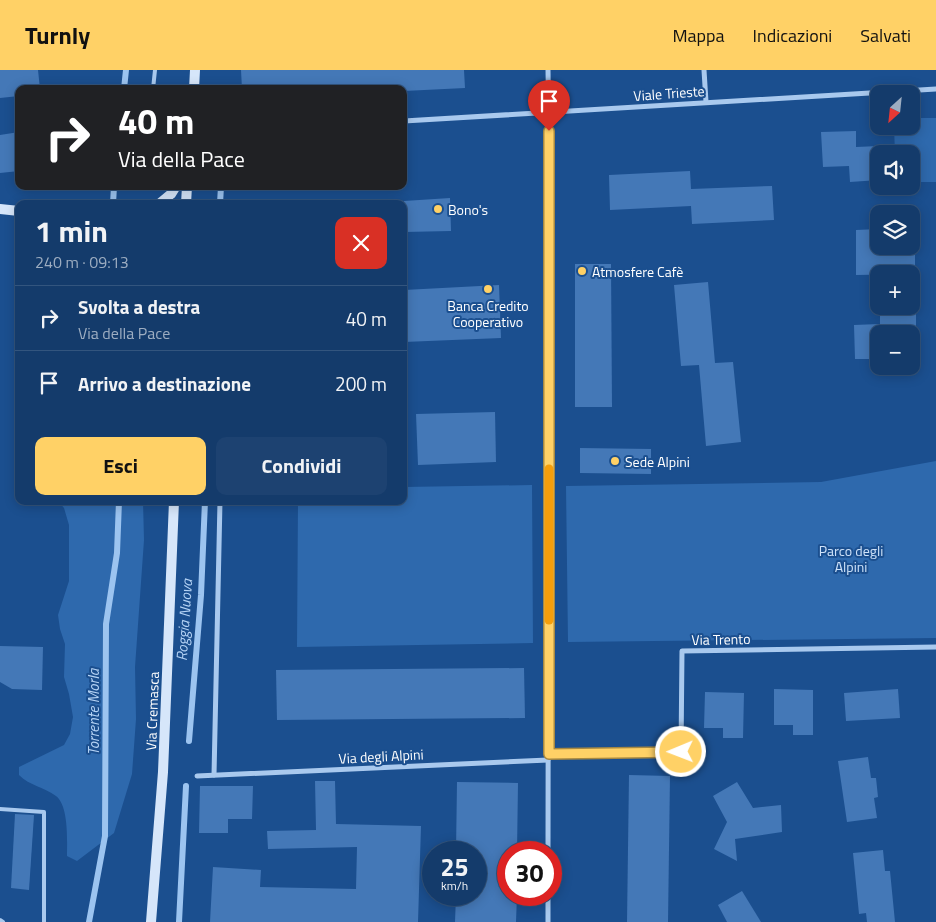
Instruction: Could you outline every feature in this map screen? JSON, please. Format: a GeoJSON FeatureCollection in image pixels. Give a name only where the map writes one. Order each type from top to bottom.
{"type":"FeatureCollection","features":[{"type":"Feature","properties":{"kind":"main road"},"geometry":{"type":"LineString","coordinates":[[194,85],[195,70]]}},
{"type":"Feature","properties":{"kind":"main road"},"geometry":{"type":"LineString","coordinates":[[164,200],[174,190]]}},
{"type":"Feature","properties":{"kind":"main road"},"geometry":{"type":"LineString","coordinates":[[0,209],[15,211]]}},
{"type":"Feature","properties":{"kind":"main road","name":"Via Cremasca"},"geometry":{"type":"LineString","coordinates":[[151,922],[163,772],[174,505]]}},
{"type":"Feature","properties":{"kind":"street"},"geometry":{"type":"LineString","coordinates":[[548,70],[548,841]]}},
{"type":"Feature","properties":{"kind":"street"},"geometry":{"type":"LineString","coordinates":[[704,70],[706,102]]}},
{"type":"Feature","properties":{"kind":"street","name":"Viale Trieste"},"geometry":{"type":"LineString","coordinates":[[407,121],[936,89]]}},
{"type":"Feature","properties":{"kind":"street"},"geometry":{"type":"LineString","coordinates":[[214,775],[220,505]]}},
{"type":"Feature","properties":{"kind":"street","name":"Via Trento"},"geometry":{"type":"LineString","coordinates":[[549,756],[681,752],[682,650],[936,647]]}},
{"type":"Feature","properties":{"kind":"street","name":"Via degli Alpini"},"geometry":{"type":"LineString","coordinates":[[197,776],[549,756]]}},
{"type":"Feature","properties":{"kind":"street"},"geometry":{"type":"LineString","coordinates":[[548,906],[548,922]]}},
{"type":"Feature","properties":{"kind":"lane"},"geometry":{"type":"LineString","coordinates":[[153,85],[155,70]]}},
{"type":"Feature","properties":{"kind":"lane"},"geometry":{"type":"LineString","coordinates":[[0,809],[44,812],[44,922]]}},
{"type":"Feature","properties":{"kind":"green space"},"geometry":{"type":"Polygon","coordinates":[[[920,118],[936,118],[936,182],[920,182],[920,145],[895,145],[894,135],[920,135],[920,118]]]}},
{"type":"Feature","properties":{"kind":"green space","name":"Parco degli Alpini"},"geometry":{"type":"Polygon","coordinates":[[[936,461],[936,638],[568,642],[566,486],[821,482],[936,461]]]}},
{"type":"Feature","properties":{"kind":"green space"},"geometry":{"type":"Polygon","coordinates":[[[532,485],[533,643],[297,647],[298,505],[407,505],[407,487],[532,485]]]}},
{"type":"Feature","properties":{"kind":"green space"},"geometry":{"type":"Polygon","coordinates":[[[61,505],[143,505],[144,540],[135,667],[136,719],[132,774],[114,833],[77,861],[67,856],[65,815],[60,801],[56,796],[28,782],[19,775],[19,767],[64,745],[70,734],[73,717],[64,677],[65,644],[58,615],[69,581],[69,525],[61,505]]]}},
{"type":"Feature","properties":{"kind":"building"},"geometry":{"type":"Polygon","coordinates":[[[0,70],[38,70],[40,85],[15,85],[15,96],[0,98],[0,70]]]}},
{"type":"Feature","properties":{"kind":"building"},"geometry":{"type":"Polygon","coordinates":[[[241,70],[464,70],[465,88],[407,91],[407,85],[242,85],[241,70]]]}},
{"type":"Feature","properties":{"kind":"building"},"geometry":{"type":"Polygon","coordinates":[[[856,131],[856,147],[870,146],[870,181],[850,182],[849,166],[823,167],[821,132],[856,131]]]}},
{"type":"Feature","properties":{"kind":"building"},"geometry":{"type":"Polygon","coordinates":[[[15,133],[15,171],[0,173],[0,135],[15,133]]]}},
{"type":"Feature","properties":{"kind":"building"},"geometry":{"type":"Polygon","coordinates":[[[690,171],[691,189],[772,186],[774,220],[692,224],[691,206],[610,210],[609,175],[690,171]]]}},
{"type":"Feature","properties":{"kind":"building"},"geometry":{"type":"Polygon","coordinates":[[[450,198],[451,231],[407,232],[407,201],[450,198]]]}},
{"type":"Feature","properties":{"kind":"building"},"geometry":{"type":"Polygon","coordinates":[[[870,229],[870,255],[915,255],[915,265],[870,265],[870,275],[856,275],[856,230],[870,229]]]}},
{"type":"Feature","properties":{"kind":"building"},"geometry":{"type":"Polygon","coordinates":[[[575,264],[611,264],[612,407],[575,407],[575,264]]]}},
{"type":"Feature","properties":{"kind":"building"},"geometry":{"type":"Polygon","coordinates":[[[708,282],[715,363],[733,362],[741,442],[706,446],[699,365],[681,366],[674,285],[708,282]]]}},
{"type":"Feature","properties":{"kind":"building"},"geometry":{"type":"Polygon","coordinates":[[[499,285],[501,338],[407,342],[407,290],[499,285]]]}},
{"type":"Feature","properties":{"kind":"building"},"geometry":{"type":"Polygon","coordinates":[[[880,315],[916,315],[916,325],[880,325],[880,315]]]}},
{"type":"Feature","properties":{"kind":"building"},"geometry":{"type":"Polygon","coordinates":[[[879,324],[870,325],[870,359],[855,359],[854,325],[879,324]]]}},
{"type":"Feature","properties":{"kind":"building"},"geometry":{"type":"Polygon","coordinates":[[[495,412],[496,462],[418,465],[416,414],[495,412]]]}},
{"type":"Feature","properties":{"kind":"building","name":"Sede Alpini"},"geometry":{"type":"Polygon","coordinates":[[[580,448],[651,449],[651,474],[580,473],[580,448]]]}},
{"type":"Feature","properties":{"kind":"building"},"geometry":{"type":"Polygon","coordinates":[[[0,646],[43,647],[42,690],[12,689],[0,682],[0,646]]]}},
{"type":"Feature","properties":{"kind":"building"},"geometry":{"type":"Polygon","coordinates":[[[524,668],[525,718],[277,720],[276,670],[524,668]]]}},
{"type":"Feature","properties":{"kind":"building"},"geometry":{"type":"Polygon","coordinates":[[[774,689],[813,690],[813,735],[793,735],[793,725],[774,725],[774,689]]]}},
{"type":"Feature","properties":{"kind":"building"},"geometry":{"type":"Polygon","coordinates":[[[898,689],[900,718],[846,721],[844,693],[898,689]]]}},
{"type":"Feature","properties":{"kind":"building"},"geometry":{"type":"Polygon","coordinates":[[[705,692],[744,693],[743,738],[723,738],[723,728],[704,728],[705,692]]]}},
{"type":"Feature","properties":{"kind":"building"},"geometry":{"type":"Polygon","coordinates":[[[868,757],[871,778],[876,778],[878,797],[874,798],[877,818],[847,822],[838,761],[868,757]]]}},
{"type":"Feature","properties":{"kind":"building"},"geometry":{"type":"Polygon","coordinates":[[[629,775],[670,776],[668,922],[627,922],[629,775]]]}},
{"type":"Feature","properties":{"kind":"building"},"geometry":{"type":"Polygon","coordinates":[[[315,781],[335,781],[336,824],[421,826],[418,922],[210,922],[213,867],[261,870],[260,887],[356,889],[357,847],[268,849],[267,831],[316,830],[315,781]]]}},
{"type":"Feature","properties":{"kind":"building"},"geometry":{"type":"Polygon","coordinates":[[[457,782],[518,783],[517,841],[497,841],[497,906],[517,906],[516,922],[455,922],[456,906],[487,906],[487,841],[456,841],[457,782]]]}},
{"type":"Feature","properties":{"kind":"building"},"geometry":{"type":"Polygon","coordinates":[[[737,782],[753,808],[781,805],[782,832],[735,839],[737,861],[714,849],[727,822],[713,796],[737,782]]]}},
{"type":"Feature","properties":{"kind":"building"},"geometry":{"type":"Polygon","coordinates":[[[200,786],[253,786],[252,819],[228,819],[228,833],[199,833],[200,786]]]}},
{"type":"Feature","properties":{"kind":"building"},"geometry":{"type":"Polygon","coordinates":[[[15,814],[34,815],[29,890],[11,888],[15,814]]]}},
{"type":"Feature","properties":{"kind":"building"},"geometry":{"type":"Polygon","coordinates":[[[883,850],[885,871],[890,871],[895,922],[867,922],[866,913],[859,914],[853,853],[883,850]]]}},
{"type":"Feature","properties":{"kind":"building"},"geometry":{"type":"Polygon","coordinates":[[[742,891],[761,922],[727,922],[718,905],[742,891]]]}},
{"type":"Feature","properties":{"kind":"waterway","name":"Torrente Morla"},"geometry":{"type":"LineString","coordinates":[[124,85],[126,70]]}},
{"type":"Feature","properties":{"kind":"waterway","name":"Torrente Morla"},"geometry":{"type":"LineString","coordinates":[[113,200],[114,190]]}},
{"type":"Feature","properties":{"kind":"waterway","name":"Roggia Nuova"},"geometry":{"type":"LineString","coordinates":[[220,200],[221,190]]}},
{"type":"Feature","properties":{"kind":"waterway","name":"Torrente Morla"},"geometry":{"type":"LineString","coordinates":[[89,922],[105,836],[106,624],[117,553],[119,505]]}},
{"type":"Feature","properties":{"kind":"waterway","name":"Roggia Nuova"},"geometry":{"type":"LineString","coordinates":[[189,741],[201,595],[205,505]]}},
{"type":"Feature","properties":{"kind":"waterway","name":"Roggia Nuova"},"geometry":{"type":"LineString","coordinates":[[179,922],[186,786]]}},
{"type":"Feature","properties":{"kind":"slow traffic"},"geometry":{"type":"LineString","coordinates":[[549,469],[549,620]]}},
{"type":"Feature","properties":{"kind":"place","name":"Bono's"},"geometry":{"type":"Point","coordinates":[438,209]}},
{"type":"Feature","properties":{"kind":"place","name":"Atmosfere Cafè"},"geometry":{"type":"Point","coordinates":[582,271]}},
{"type":"Feature","properties":{"kind":"place","name":"Banca Credito Cooperativo"},"geometry":{"type":"Point","coordinates":[488,289]}},
{"type":"Feature","properties":{"kind":"place","name":"Sede Alpini"},"geometry":{"type":"Point","coordinates":[615,461]}},
{"type":"Feature","properties":{"kind":"route"},"geometry":{"type":"LineString","coordinates":[[549,131],[549,754],[681,752]]}}]}
